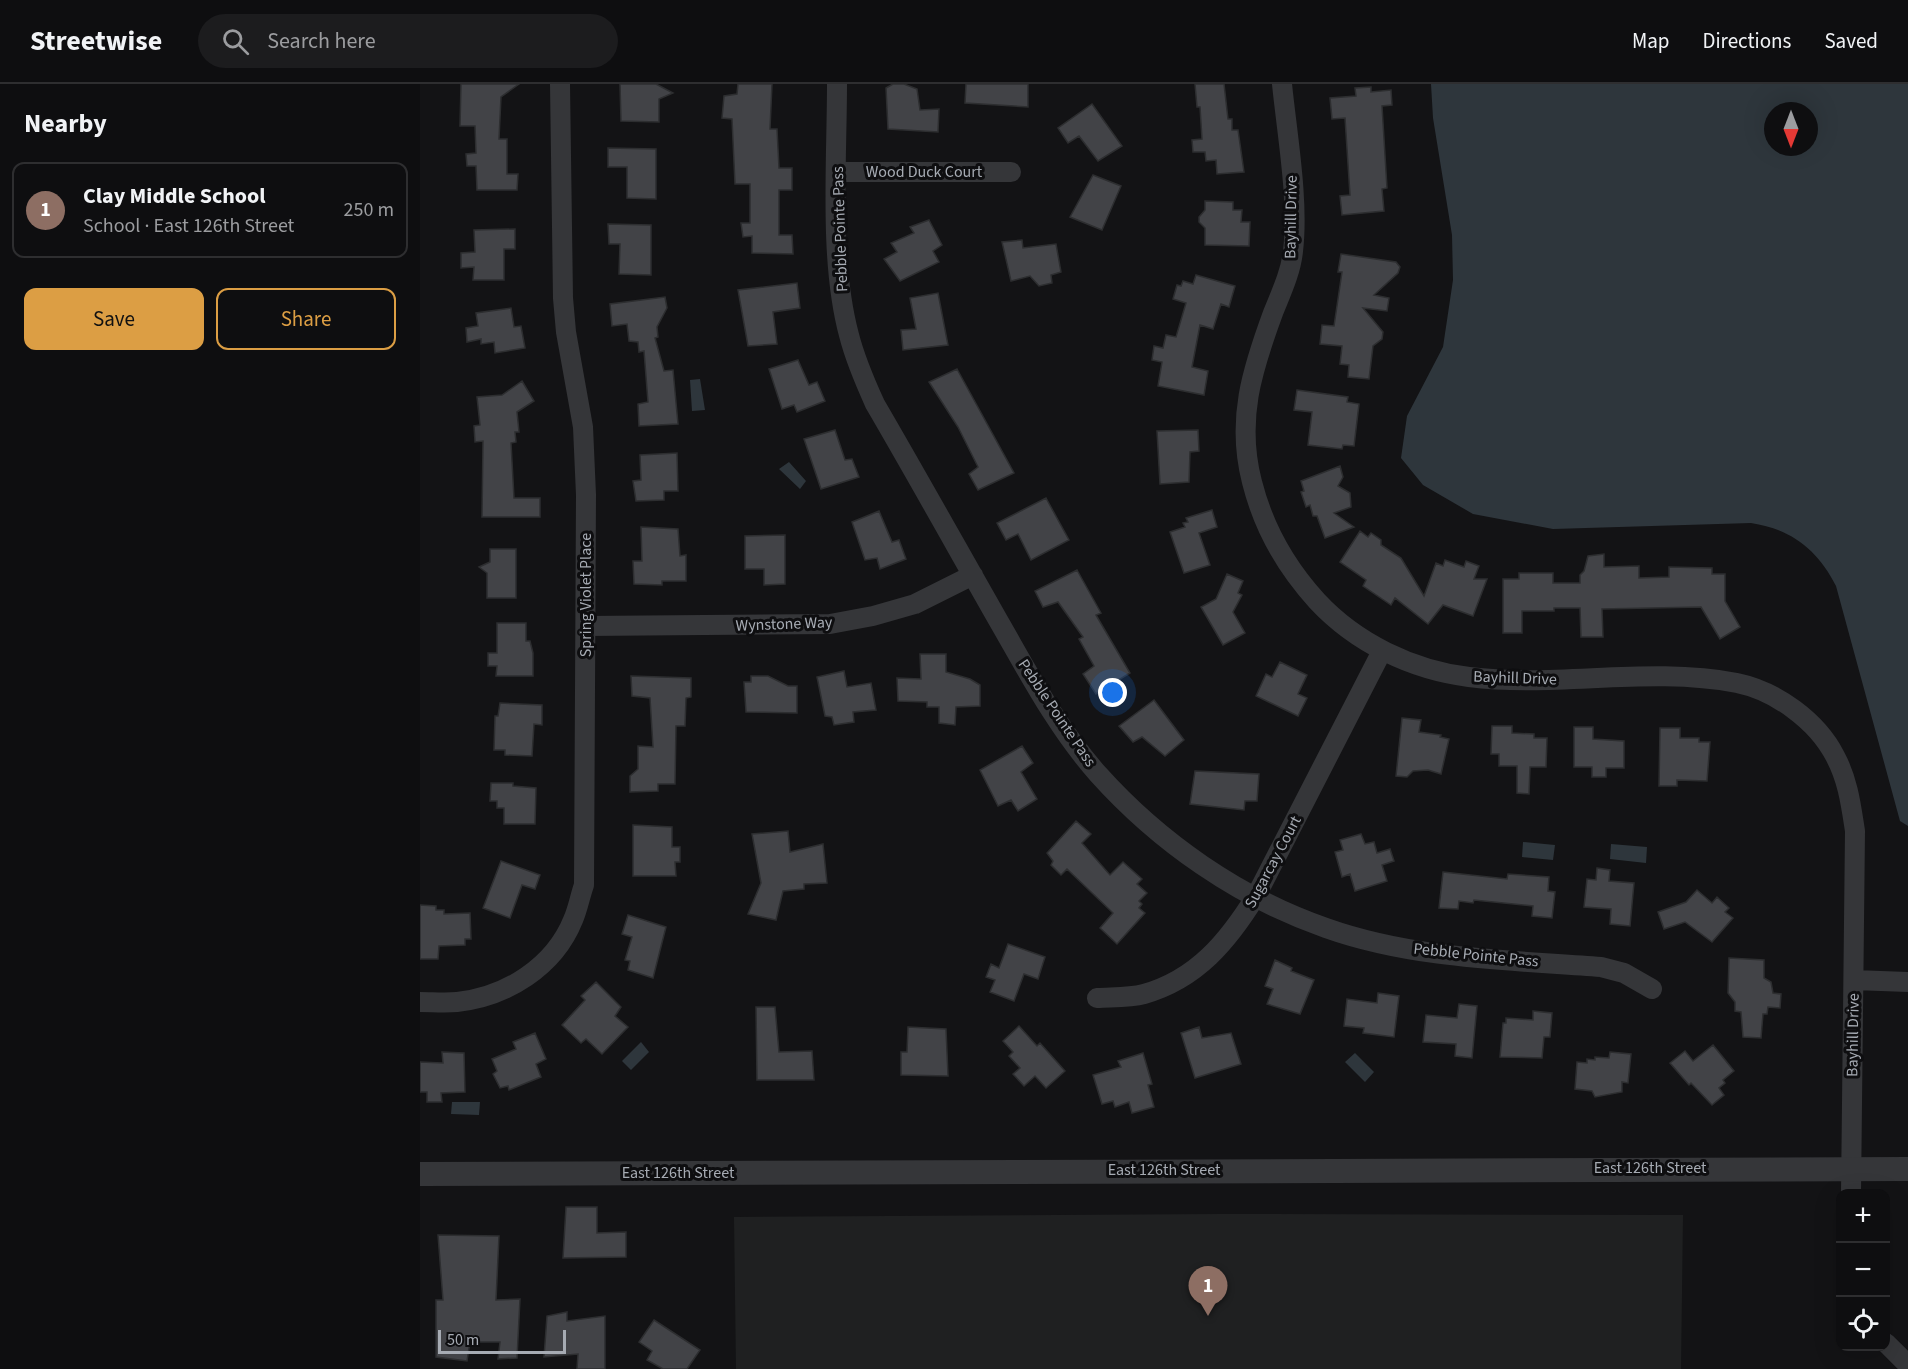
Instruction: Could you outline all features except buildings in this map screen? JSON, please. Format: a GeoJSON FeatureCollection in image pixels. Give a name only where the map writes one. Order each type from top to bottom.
{"type":"FeatureCollection","features":[{"type":"Feature","properties":{"kind":"street","name":"Spring Violet Place"},"geometry":{"type":"LineString","coordinates":[[420,1002],[457,1002],[514,985],[540,967],[558,948],[573,921],[584,885],[586,495],[583,428],[566,332],[560,253],[560,84]]}},
{"type":"Feature","properties":{"kind":"street","name":"Pebble Pointe Pass"},"geometry":{"type":"LineString","coordinates":[[837,84],[838,257],[849,334],[861,372],[875,404],[1033,681],[1070,739],[1097,773],[1143,820],[1179,849],[1256,896],[1326,928],[1412,949],[1475,957],[1601,967],[1624,973],[1652,989]]}},
{"type":"Feature","properties":{"kind":"street","name":"Bayhill Drive"},"geometry":{"type":"LineString","coordinates":[[1282,84],[1292,177],[1294,250],[1289,272],[1258,353],[1247,391],[1247,451],[1252,481],[1271,536],[1307,589],[1328,612],[1382,651],[1468,677],[1526,680],[1700,679],[1740,684],[1793,709],[1827,742],[1848,789],[1855,851],[1851,1189]]}},
{"type":"Feature","properties":{"kind":"street","name":"Wood Duck Court"},"geometry":{"type":"LineString","coordinates":[[837,172],[1011,172]]}},
{"type":"Feature","properties":{"kind":"street","name":"Wynstone Way"},"geometry":{"type":"LineString","coordinates":[[586,626],[830,624],[873,616],[915,604],[973,575]]}},
{"type":"Feature","properties":{"kind":"street","name":"Sugarcay Court"},"geometry":{"type":"LineString","coordinates":[[1097,998],[1143,994],[1185,977],[1213,955],[1235,930],[1256,896],[1382,651]]}},
{"type":"Feature","properties":{"kind":"street"},"geometry":{"type":"LineString","coordinates":[[1854,980],[1908,982]]}},
{"type":"Feature","properties":{"kind":"street","name":"East 126th Street"},"geometry":{"type":"LineString","coordinates":[[420,1174],[1908,1168]]}},
{"type":"Feature","properties":{"kind":"street"},"geometry":{"type":"LineString","coordinates":[[1890,1347],[1908,1365]]}},
{"type":"Feature","properties":{"kind":"shaded area"},"geometry":{"type":"Polygon","coordinates":[[[1431,84],[1908,84],[1908,826],[1900,821],[1836,586],[1821,562],[1802,543],[1779,530],[1751,523],[1553,529],[1473,514],[1423,485],[1401,458],[1407,416],[1443,347],[1453,280],[1452,235],[1433,118],[1431,84]]]}},
{"type":"Feature","properties":{"kind":"shaded area"},"geometry":{"type":"Polygon","coordinates":[[[700,379],[705,410],[692,411],[690,380],[700,379]]]}},
{"type":"Feature","properties":{"kind":"shaded area"},"geometry":{"type":"Polygon","coordinates":[[[789,462],[806,481],[800,489],[779,469],[789,462]]]}},
{"type":"Feature","properties":{"kind":"shaded area"},"geometry":{"type":"Polygon","coordinates":[[[1523,842],[1555,845],[1553,860],[1522,857],[1523,842]]]}},
{"type":"Feature","properties":{"kind":"shaded area"},"geometry":{"type":"Polygon","coordinates":[[[1611,844],[1647,847],[1646,863],[1610,859],[1611,844]]]}},
{"type":"Feature","properties":{"kind":"shaded area"},"geometry":{"type":"Polygon","coordinates":[[[641,1042],[649,1052],[631,1070],[622,1061],[641,1042]]]}},
{"type":"Feature","properties":{"kind":"shaded area"},"geometry":{"type":"Polygon","coordinates":[[[1355,1053],[1374,1072],[1365,1082],[1345,1062],[1355,1053]]]}},
{"type":"Feature","properties":{"kind":"shaded area"},"geometry":{"type":"Polygon","coordinates":[[[452,1102],[480,1102],[479,1115],[451,1114],[452,1102]]]}},
{"type":"Feature","properties":{"kind":"shaded area"},"geometry":{"type":"Polygon","coordinates":[[[1218,1214],[1683,1215],[1681,1369],[736,1369],[734,1217],[1218,1214]]]}},
{"type":"Feature","properties":{"kind":"place","name":"Clay Middle School"},"geometry":{"type":"Point","coordinates":[1208,1316]}}]}
